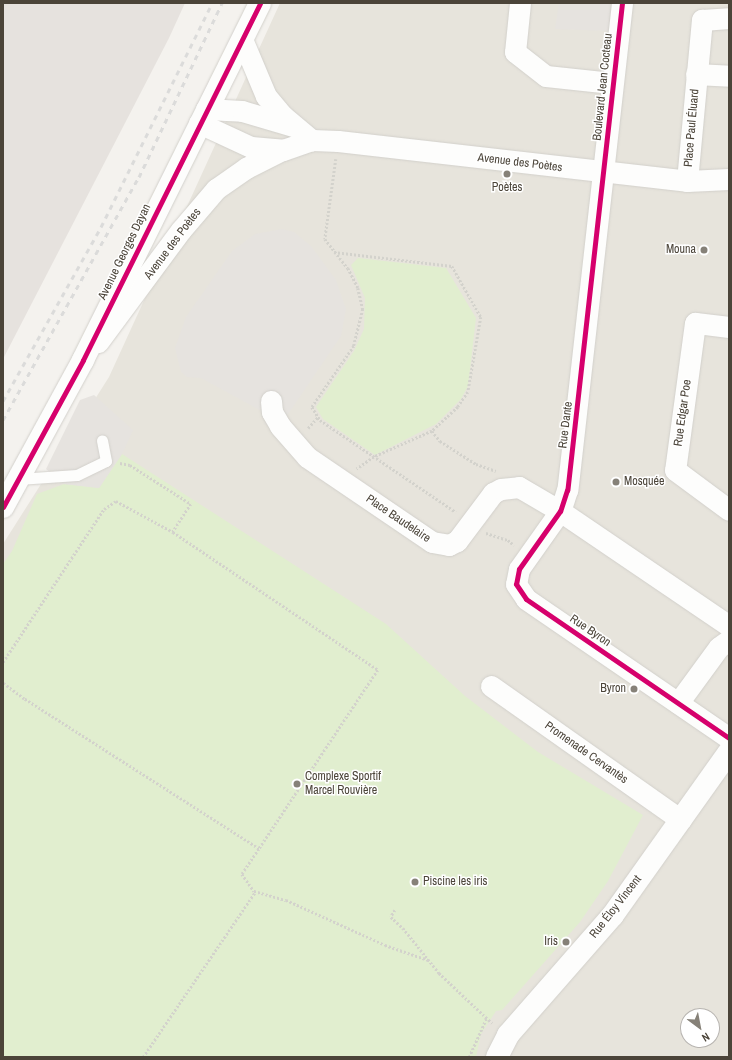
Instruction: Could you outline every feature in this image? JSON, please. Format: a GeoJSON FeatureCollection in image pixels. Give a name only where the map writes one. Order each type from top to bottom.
{"type":"FeatureCollection","features":[{"type":"Feature","properties":{"kind":"street","name":"Avenue Georges Dayan"},"geometry":{"type":"LineString","coordinates":[[3,507],[84,360],[202,116],[260,3]]}},
{"type":"Feature","properties":{"kind":"street"},"geometry":{"type":"LineString","coordinates":[[520,3],[515,52],[546,76],[612,83]]}},
{"type":"Feature","properties":{"kind":"street","name":"Boulevard Jean Cocteau"},"geometry":{"type":"LineString","coordinates":[[604,173],[612,83],[622,3]]}},
{"type":"Feature","properties":{"kind":"street","name":"Place Paul Éluard"},"geometry":{"type":"LineString","coordinates":[[687,181],[702,20],[729,18]]}},
{"type":"Feature","properties":{"kind":"street"},"geometry":{"type":"LineString","coordinates":[[242,39],[266,96],[282,116],[312,140]]}},
{"type":"Feature","properties":{"kind":"street","name":"Place Paul Éluard"},"geometry":{"type":"LineString","coordinates":[[696,74],[729,76]]}},
{"type":"Feature","properties":{"kind":"street"},"geometry":{"type":"LineString","coordinates":[[202,116],[242,111],[295,127]]}},
{"type":"Feature","properties":{"kind":"street","name":"Avenue des Poètes"},"geometry":{"type":"LineString","coordinates":[[202,116],[251,147],[283,150]]}},
{"type":"Feature","properties":{"kind":"street","name":"Avenue des Poètes"},"geometry":{"type":"LineString","coordinates":[[84,360],[132,300],[181,230],[216,189],[246,168],[283,150],[312,140],[338,141],[604,173],[687,181],[729,179]]}},
{"type":"Feature","properties":{"kind":"street","name":"Rue Dante"},"geometry":{"type":"LineString","coordinates":[[560,511],[571,468],[604,173]]}},
{"type":"Feature","properties":{"kind":"street","name":"Rue Edgar Poe"},"geometry":{"type":"LineString","coordinates":[[729,327],[695,323],[675,470],[729,510]]}},
{"type":"Feature","properties":{"kind":"street","name":"Place Baudelaire"},"geometry":{"type":"LineString","coordinates":[[271,401],[272,412],[294,445],[346,484],[440,545],[449,545],[457,541],[487,499],[501,489],[510,486]]}},
{"type":"Feature","properties":{"kind":"street"},"geometry":{"type":"LineString","coordinates":[[510,486],[536,495],[729,626]]}},
{"type":"Feature","properties":{"kind":"street","name":"Rue Byron"},"geometry":{"type":"LineString","coordinates":[[560,511],[516,577],[519,593],[729,738]]}},
{"type":"Feature","properties":{"kind":"street"},"geometry":{"type":"LineString","coordinates":[[678,703],[719,647],[729,640]]}},
{"type":"Feature","properties":{"kind":"street","name":"Promenade Cervantès"},"geometry":{"type":"LineString","coordinates":[[492,686],[681,820]]}},
{"type":"Feature","properties":{"kind":"street","name":"Rue Éloy Vincent"},"geometry":{"type":"LineString","coordinates":[[497,1057],[508,1036],[613,915],[729,752]]}},
{"type":"Feature","properties":{"kind":"lane"},"geometry":{"type":"LineString","coordinates":[[18,479],[77,475],[106,461],[102,440]]}},
{"type":"Feature","properties":{"kind":"path"},"geometry":{"type":"LineString","coordinates":[[338,141],[324,232],[325,239],[348,268],[358,288],[363,309],[354,346],[312,407],[320,420],[490,536],[508,540],[529,556]]}},
{"type":"Feature","properties":{"kind":"path"},"geometry":{"type":"LineString","coordinates":[[334,252],[452,266],[481,317],[468,392],[458,407],[432,431],[374,456],[360,464],[346,484]]}},
{"type":"Feature","properties":{"kind":"path"},"geometry":{"type":"LineString","coordinates":[[432,431],[440,441],[476,464],[500,472],[510,486]]}},
{"type":"Feature","properties":{"kind":"path"},"geometry":{"type":"LineString","coordinates":[[106,461],[130,465],[191,504],[173,532]]}},
{"type":"Feature","properties":{"kind":"path"},"geometry":{"type":"LineString","coordinates":[[3,662],[104,509],[116,501],[173,532],[378,670],[242,874],[255,892],[286,900],[385,945],[428,960]]}},
{"type":"Feature","properties":{"kind":"path"},"geometry":{"type":"LineString","coordinates":[[3,683],[24,699],[259,849]]}},
{"type":"Feature","properties":{"kind":"path"},"geometry":{"type":"LineString","coordinates":[[143,1057],[255,892]]}},
{"type":"Feature","properties":{"kind":"path"},"geometry":{"type":"LineString","coordinates":[[395,910],[391,917],[403,928],[438,974],[486,1019],[508,1036]]}},
{"type":"Feature","properties":{"kind":"path"},"geometry":{"type":"LineString","coordinates":[[469,1057],[486,1019]]}},
{"type":"Feature","properties":{"kind":"shaded area"},"geometry":{"type":"Polygon","coordinates":[[[3,3],[185,3],[169,38],[3,359],[3,3]]]}},
{"type":"Feature","properties":{"kind":"shaded area"},"geometry":{"type":"Polygon","coordinates":[[[280,3],[729,3],[729,1057],[3,1057],[3,544],[109,377],[280,3]]]}},
{"type":"Feature","properties":{"kind":"shaded area"},"geometry":{"type":"Polygon","coordinates":[[[559,3],[612,3],[609,31],[555,29],[559,3]]]}},
{"type":"Feature","properties":{"kind":"shaded area"},"geometry":{"type":"Polygon","coordinates":[[[282,229],[294,232],[311,246],[336,280],[346,309],[341,336],[280,426],[265,413],[201,378],[187,377],[181,372],[175,348],[186,317],[232,251],[255,234],[282,229]]]}},
{"type":"Feature","properties":{"kind":"shaded area"},"geometry":{"type":"Polygon","coordinates":[[[94,395],[133,430],[122,454],[99,488],[64,484],[46,469],[80,400],[94,395]]]}},
{"type":"Feature","properties":{"kind":"green space"},"geometry":{"type":"Polygon","coordinates":[[[358,258],[446,268],[476,318],[468,386],[461,399],[436,424],[375,455],[323,419],[316,407],[354,351],[364,329],[365,298],[351,265],[358,258]]]}},
{"type":"Feature","properties":{"kind":"green space","name":"Complexe Sportif Marcel Rouvière"},"geometry":{"type":"Polygon","coordinates":[[[122,454],[386,624],[465,696],[538,752],[643,815],[608,881],[580,922],[502,1010],[496,1011],[481,1034],[476,1057],[3,1057],[3,564],[12,551],[37,494],[64,484],[99,488],[122,454]]]}},
{"type":"Feature","properties":{"kind":"railway"},"geometry":{"type":"LineString","coordinates":[[3,401],[101,227],[212,3]]}},
{"type":"Feature","properties":{"kind":"railway"},"geometry":{"type":"LineString","coordinates":[[3,420],[139,177],[222,3]]}},
{"type":"Feature","properties":{"kind":"cycle path"},"geometry":{"type":"LineString","coordinates":[[3,507],[83,360],[260,3]]}},
{"type":"Feature","properties":{"kind":"cycle path"},"geometry":{"type":"LineString","coordinates":[[622,3],[567,490],[560,511],[519,569],[516,584],[526,599],[729,738]]}},
{"type":"Feature","properties":{"kind":"place","name":"Poètes"},"geometry":{"type":"Point","coordinates":[507,174]}},
{"type":"Feature","properties":{"kind":"place","name":"Mouna"},"geometry":{"type":"Point","coordinates":[704,250]}},
{"type":"Feature","properties":{"kind":"place","name":"Mosquée"},"geometry":{"type":"Point","coordinates":[616,482]}},
{"type":"Feature","properties":{"kind":"place","name":"Byron"},"geometry":{"type":"Point","coordinates":[634,689]}},
{"type":"Feature","properties":{"kind":"place","name":"Complexe Sportif Marcel Rouvière"},"geometry":{"type":"Point","coordinates":[297,784]}},
{"type":"Feature","properties":{"kind":"place","name":"Piscine les iris"},"geometry":{"type":"Point","coordinates":[415,882]}},
{"type":"Feature","properties":{"kind":"place","name":"Iris"},"geometry":{"type":"Point","coordinates":[566,942]}}]}
